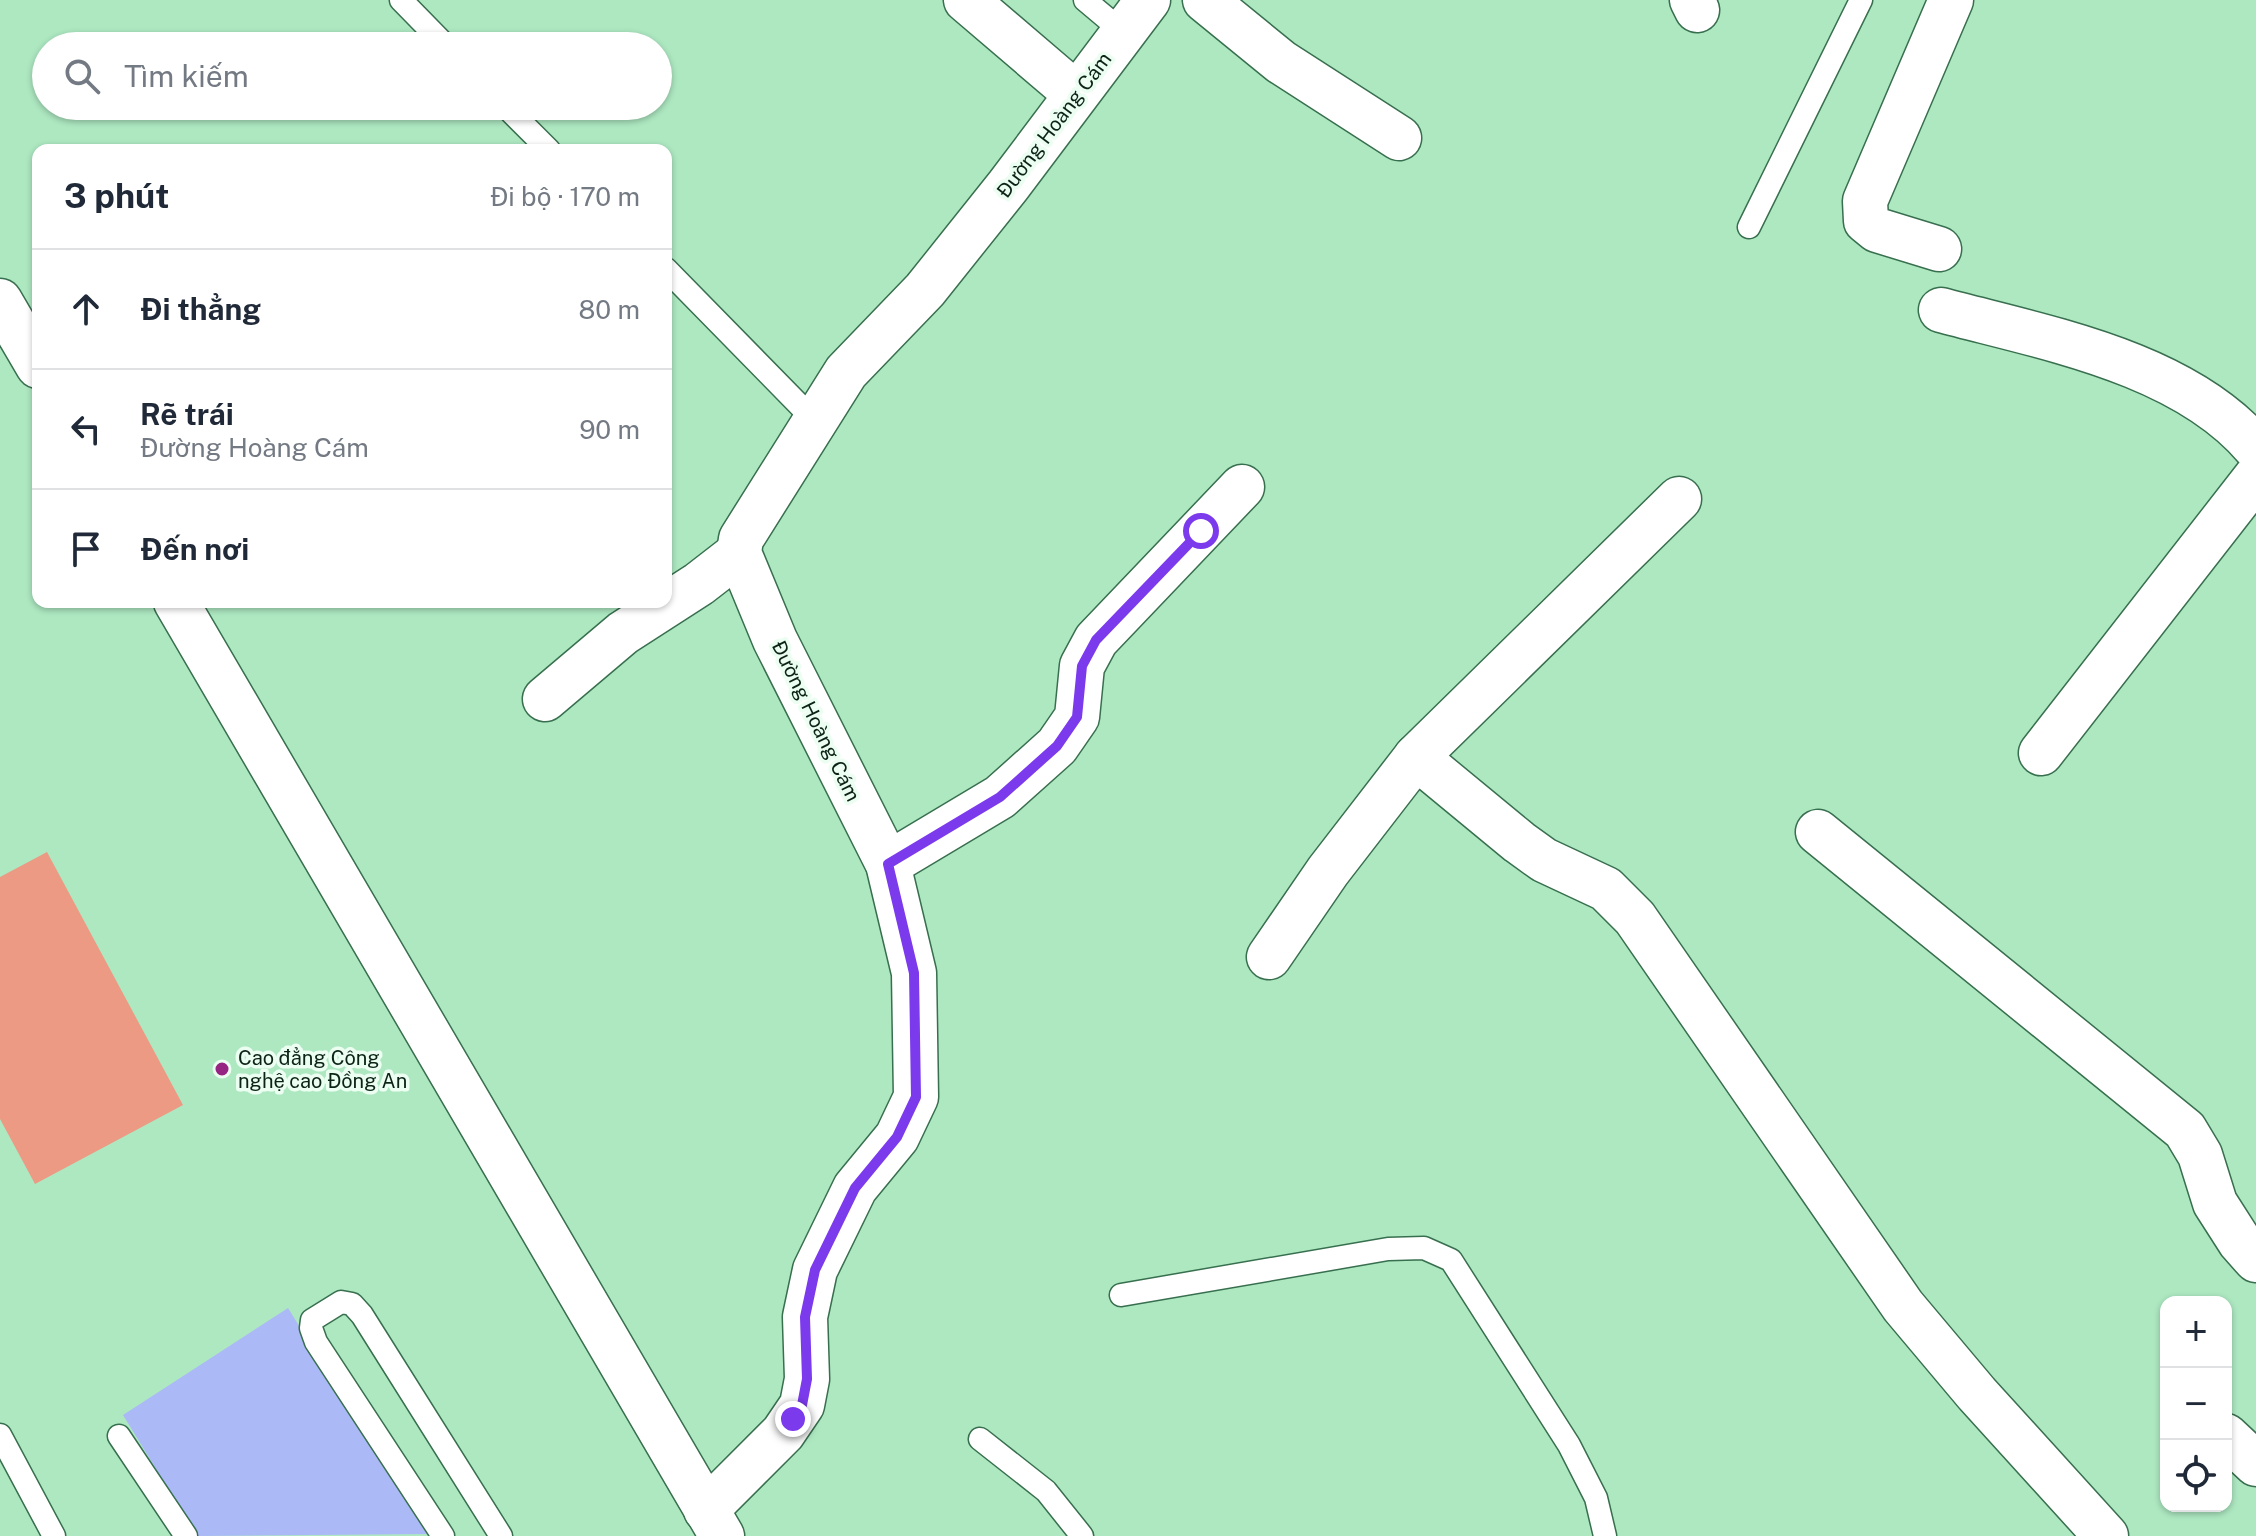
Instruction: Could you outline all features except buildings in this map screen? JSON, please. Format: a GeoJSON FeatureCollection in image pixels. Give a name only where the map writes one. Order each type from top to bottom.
{"type":"FeatureCollection","features":[{"type":"Feature","properties":{"kind":"street"},"geometry":{"type":"LineString","coordinates":[[966,0],[1076,94]]}},
{"type":"Feature","properties":{"kind":"street"},"geometry":{"type":"LineString","coordinates":[[1205,0],[1281,62],[1399,138]]}},
{"type":"Feature","properties":{"kind":"street"},"geometry":{"type":"LineString","coordinates":[[1939,249],[1877,230],[1866,221],[1865,201],[1951,0]]}},
{"type":"Feature","properties":{"kind":"street","name":"Đường Hoàng Cám"},"geometry":{"type":"LineString","coordinates":[[714,1523],[802,1405],[807,1379],[805,1317],[815,1270],[855,1188],[897,1137],[916,1097],[914,973],[888,864],[775,640],[739,553],[741,539],[846,372],[925,290],[1008,186],[1135,16]]}},
{"type":"Feature","properties":{"kind":"street"},"geometry":{"type":"LineString","coordinates":[[0,301],[32,356]]}},
{"type":"Feature","properties":{"kind":"street"},"geometry":{"type":"LineString","coordinates":[[1941,310],[2073,345],[2167,379],[2241,431],[2256,448]]}},
{"type":"Feature","properties":{"kind":"street"},"geometry":{"type":"LineString","coordinates":[[2041,753],[2256,477]]}},
{"type":"Feature","properties":{"kind":"street"},"geometry":{"type":"LineString","coordinates":[[888,864],[1000,797],[1057,746],[1077,717],[1082,666],[1096,640],[1242,487]]}},
{"type":"Feature","properties":{"kind":"street"},"geometry":{"type":"LineString","coordinates":[[1269,957],[1328,871],[1416,757],[1679,499]]}},
{"type":"Feature","properties":{"kind":"street"},"geometry":{"type":"LineString","coordinates":[[672,601],[739,553]]}},
{"type":"Feature","properties":{"kind":"street"},"geometry":{"type":"LineString","coordinates":[[180,608],[714,1523]]}},
{"type":"Feature","properties":{"kind":"street"},"geometry":{"type":"LineString","coordinates":[[545,699],[623,633],[662,608]]}},
{"type":"Feature","properties":{"kind":"street"},"geometry":{"type":"LineString","coordinates":[[1416,757],[1519,842],[1544,860],[1606,889],[1635,918],[1903,1306],[1977,1394],[2106,1536]]}},
{"type":"Feature","properties":{"kind":"street"},"geometry":{"type":"LineString","coordinates":[[1818,832],[2185,1130],[2200,1155],[2215,1203],[2240,1242],[2256,1260]]}},
{"type":"Feature","properties":{"kind":"street"},"geometry":{"type":"LineString","coordinates":[[2230,1440],[2256,1464]]}},
{"type":"Feature","properties":{"kind":"lane"},"geometry":{"type":"LineString","coordinates":[[401,0],[432,32]]}},
{"type":"Feature","properties":{"kind":"lane"},"geometry":{"type":"LineString","coordinates":[[1085,0],[1135,16]]}},
{"type":"Feature","properties":{"kind":"lane"},"geometry":{"type":"LineString","coordinates":[[1749,227],[1861,0]]}},
{"type":"Feature","properties":{"kind":"lane"},"geometry":{"type":"LineString","coordinates":[[519,120],[543,144]]}},
{"type":"Feature","properties":{"kind":"lane"},"geometry":{"type":"LineString","coordinates":[[672,275],[815,421]]}},
{"type":"Feature","properties":{"kind":"lane"},"geometry":{"type":"LineString","coordinates":[[1121,1295],[1388,1249],[1424,1248],[1451,1260],[1569,1445],[1596,1498],[1605,1536]]}},
{"type":"Feature","properties":{"kind":"lane"},"geometry":{"type":"LineString","coordinates":[[443,1536],[316,1342],[311,1328],[312,1320],[341,1302],[352,1304],[362,1315],[501,1536]]}},
{"type":"Feature","properties":{"kind":"lane"},"geometry":{"type":"LineString","coordinates":[[0,1435],[54,1536]]}},
{"type":"Feature","properties":{"kind":"lane"},"geometry":{"type":"LineString","coordinates":[[119,1436],[186,1536]]}},
{"type":"Feature","properties":{"kind":"lane"},"geometry":{"type":"LineString","coordinates":[[980,1439],[1046,1491],[1082,1536]]}},
{"type":"Feature","properties":{"kind":"shaded area"},"geometry":{"type":"Polygon","coordinates":[[[47,852],[183,1105],[35,1184],[0,1119],[0,877],[47,852]]]}},
{"type":"Feature","properties":{"kind":"place","name":"Cao đẳng Công nghệ cao Đồng An"},"geometry":{"type":"Point","coordinates":[222,1069]}},
{"type":"Feature","properties":{"kind":"route"},"geometry":{"type":"LineString","coordinates":[[793,1419],[802,1405],[807,1379],[805,1317],[815,1270],[855,1188],[897,1137],[916,1097],[914,973],[888,864],[1000,797],[1057,746],[1077,717],[1082,666],[1096,640],[1201,531]]}}]}
